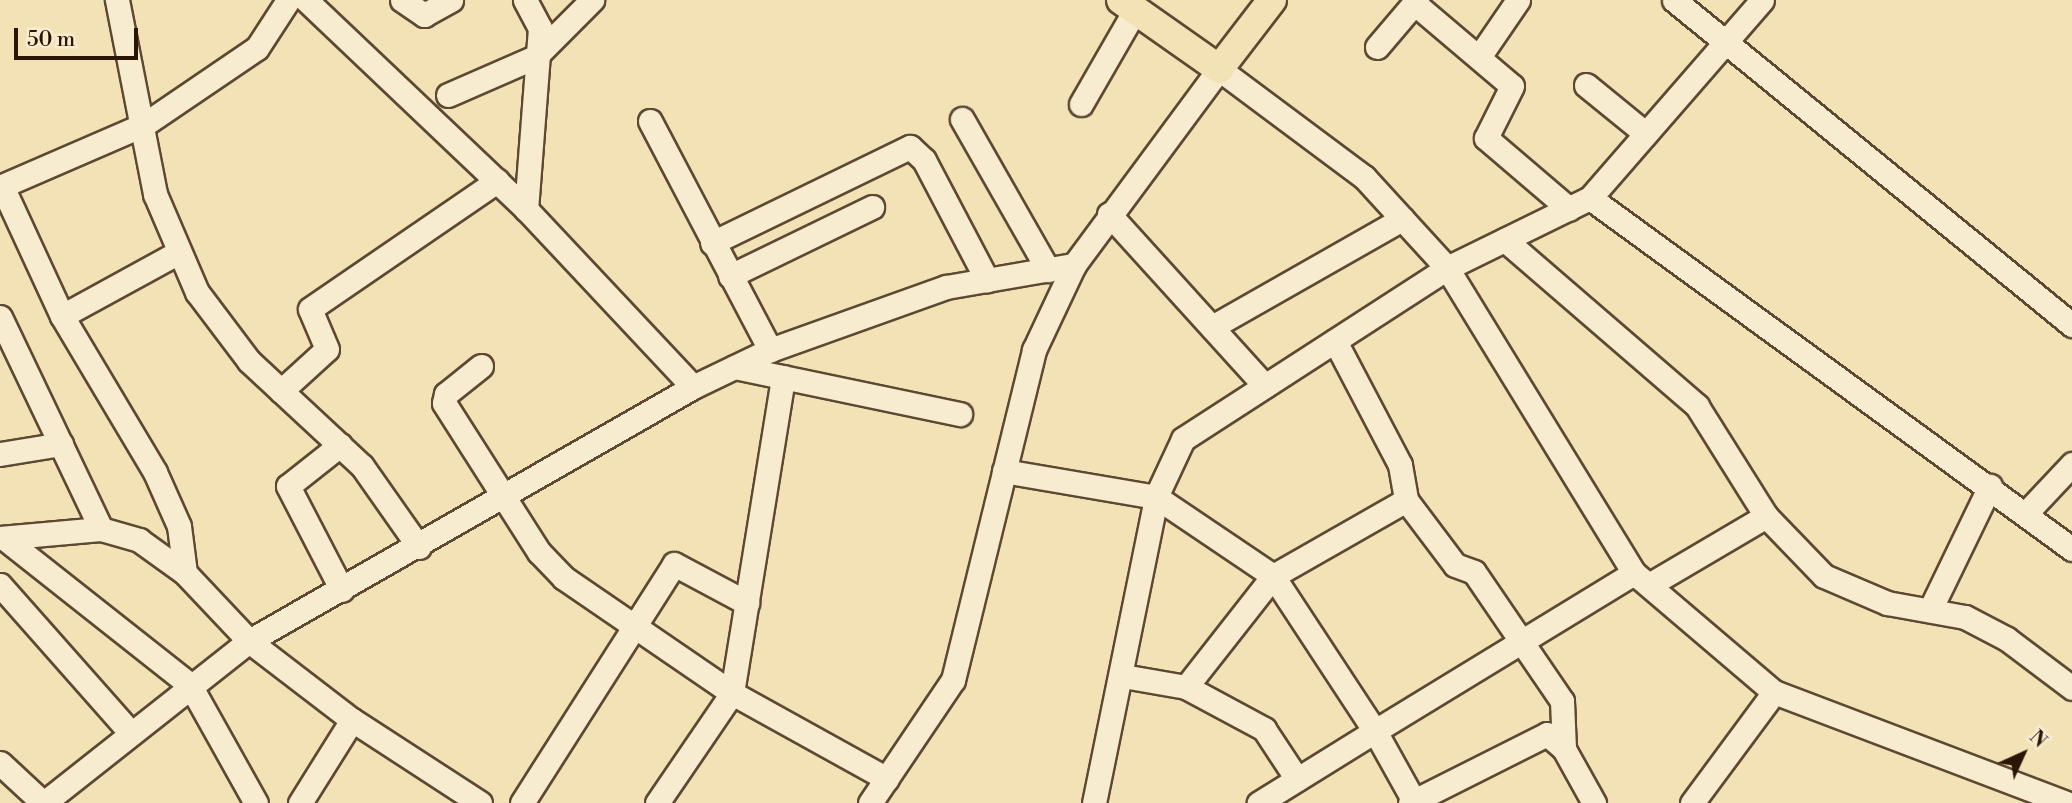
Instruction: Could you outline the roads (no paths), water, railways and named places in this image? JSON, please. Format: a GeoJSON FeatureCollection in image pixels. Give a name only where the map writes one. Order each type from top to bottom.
{"type":"FeatureCollection","features":[{"type":"Feature","properties":{"kind":"main road"},"geometry":{"type":"LineString","coordinates":[[1128,5],[1219,69],[1272,0]]}},
{"type":"Feature","properties":{"kind":"street"},"geometry":{"type":"LineString","coordinates":[[117,0],[145,124],[155,194],[177,253],[205,302],[281,391],[340,445],[419,548]]}},
{"type":"Feature","properties":{"kind":"street"},"geometry":{"type":"LineString","coordinates":[[185,573],[179,526],[155,472],[62,316],[1,185],[145,124],[257,48],[288,0]]}},
{"type":"Feature","properties":{"kind":"street"},"geometry":{"type":"LineString","coordinates":[[306,0],[526,209],[693,387]]}},
{"type":"Feature","properties":{"kind":"street"},"geometry":{"type":"LineString","coordinates":[[402,0],[424,15],[451,0]]}},
{"type":"Feature","properties":{"kind":"street"},"geometry":{"type":"LineString","coordinates":[[525,0],[540,17],[526,209]]}},
{"type":"Feature","properties":{"kind":"street"},"geometry":{"type":"LineString","coordinates":[[448,95],[535,57],[592,0]]}},
{"type":"Feature","properties":{"kind":"street"},"geometry":{"type":"LineString","coordinates":[[1479,57],[1518,0]]}},
{"type":"Feature","properties":{"kind":"street"},"geometry":{"type":"LineString","coordinates":[[1674,0],[2072,325]]}},
{"type":"Feature","properties":{"kind":"street"},"geometry":{"type":"LineString","coordinates":[[1094,803],[1123,676],[1156,497],[1183,439],[1447,268],[1590,198],[1762,0]]}},
{"type":"Feature","properties":{"kind":"street"},"geometry":{"type":"LineString","coordinates":[[1377,47],[1416,1],[1514,90],[1486,138],[1569,209]]}},
{"type":"Feature","properties":{"kind":"street"},"geometry":{"type":"LineString","coordinates":[[1081,104],[1128,5]]}},
{"type":"Feature","properties":{"kind":"street"},"geometry":{"type":"LineString","coordinates":[[481,366],[446,394],[444,403],[508,499],[539,552],[564,578],[636,630],[732,693],[878,796],[953,680],[1034,350],[1074,265],[1109,214],[1219,69],[1364,177],[1447,268],[1641,579],[1774,692],[2066,803]]}},
{"type":"Feature","properties":{"kind":"street"},"geometry":{"type":"LineString","coordinates":[[1586,85],[1646,134]]}},
{"type":"Feature","properties":{"kind":"street"},"geometry":{"type":"LineString","coordinates":[[962,119],[1048,270]]}},
{"type":"Feature","properties":{"kind":"street"},"geometry":{"type":"LineString","coordinates":[[650,121],[769,350]]}},
{"type":"Feature","properties":{"kind":"street"},"geometry":{"type":"LineString","coordinates":[[712,243],[910,147],[924,160],[988,279]]}},
{"type":"Feature","properties":{"kind":"street"},"geometry":{"type":"LineString","coordinates":[[281,391],[327,349],[310,309],[497,181]]}},
{"type":"Feature","properties":{"kind":"street"},"geometry":{"type":"LineString","coordinates":[[1590,198],[2027,512],[2072,550]]}},
{"type":"Feature","properties":{"kind":"street"},"geometry":{"type":"LineString","coordinates":[[730,276],[872,207]]}},
{"type":"Feature","properties":{"kind":"street"},"geometry":{"type":"LineString","coordinates":[[1109,214],[1265,386]]}},
{"type":"Feature","properties":{"kind":"street"},"geometry":{"type":"LineString","coordinates":[[1212,327],[1402,219]]}},
{"type":"Feature","properties":{"kind":"street"},"geometry":{"type":"LineString","coordinates":[[1505,240],[1697,406],[1766,516],[1825,576],[1888,603],[1965,617],[2007,639],[2072,688]]}},
{"type":"Feature","properties":{"kind":"street"},"geometry":{"type":"LineString","coordinates":[[62,316],[177,253]]}},
{"type":"Feature","properties":{"kind":"street"},"geometry":{"type":"LineString","coordinates":[[0,763],[43,803],[249,641],[508,499],[693,387],[769,350],[946,286],[1074,265]]}},
{"type":"Feature","properties":{"kind":"street"},"geometry":{"type":"LineString","coordinates":[[0,317],[101,529]]}},
{"type":"Feature","properties":{"kind":"street"},"geometry":{"type":"LineString","coordinates":[[1335,341],[1400,465],[1406,500],[1455,565],[1474,572],[1526,639],[1562,701],[1564,749]]}},
{"type":"Feature","properties":{"kind":"street"},"geometry":{"type":"LineString","coordinates":[[735,367],[960,414]]}},
{"type":"Feature","properties":{"kind":"street"},"geometry":{"type":"LineString","coordinates":[[657,803],[732,693],[783,377]]}},
{"type":"Feature","properties":{"kind":"street"},"geometry":{"type":"LineString","coordinates":[[0,454],[61,444]]}},
{"type":"Feature","properties":{"kind":"street"},"geometry":{"type":"LineString","coordinates":[[340,445],[288,486],[342,590]]}},
{"type":"Feature","properties":{"kind":"street"},"geometry":{"type":"LineString","coordinates":[[2027,512],[2072,464]]}},
{"type":"Feature","properties":{"kind":"street"},"geometry":{"type":"LineString","coordinates":[[1004,471],[1156,497],[1273,576],[1376,731],[1413,802],[1539,735],[1555,737],[1594,803]]}},
{"type":"Feature","properties":{"kind":"street"},"geometry":{"type":"LineString","coordinates":[[1930,610],[1990,486]]}},
{"type":"Feature","properties":{"kind":"street"},"geometry":{"type":"LineString","coordinates":[[1186,687],[1273,576],[1406,500]]}},
{"type":"Feature","properties":{"kind":"street"},"geometry":{"type":"LineString","coordinates":[[1259,803],[1526,639],[1766,516]]}},
{"type":"Feature","properties":{"kind":"street"},"geometry":{"type":"LineString","coordinates":[[2,538],[101,529],[139,540],[185,573],[249,641],[352,720],[480,803]]}},
{"type":"Feature","properties":{"kind":"street"},"geometry":{"type":"LineString","coordinates":[[2,538],[190,685],[256,803]]}},
{"type":"Feature","properties":{"kind":"street"},"geometry":{"type":"LineString","coordinates":[[522,803],[636,630],[677,562],[747,603]]}},
{"type":"Feature","properties":{"kind":"street"},"geometry":{"type":"LineString","coordinates":[[0,585],[131,733]]}},
{"type":"Feature","properties":{"kind":"street"},"geometry":{"type":"LineString","coordinates":[[1123,676],[1186,687],[1264,729],[1297,779]]}},
{"type":"Feature","properties":{"kind":"street"},"geometry":{"type":"LineString","coordinates":[[1692,803],[1774,692]]}},
{"type":"Feature","properties":{"kind":"street"},"geometry":{"type":"LineString","coordinates":[[300,803],[352,720]]}}]}
